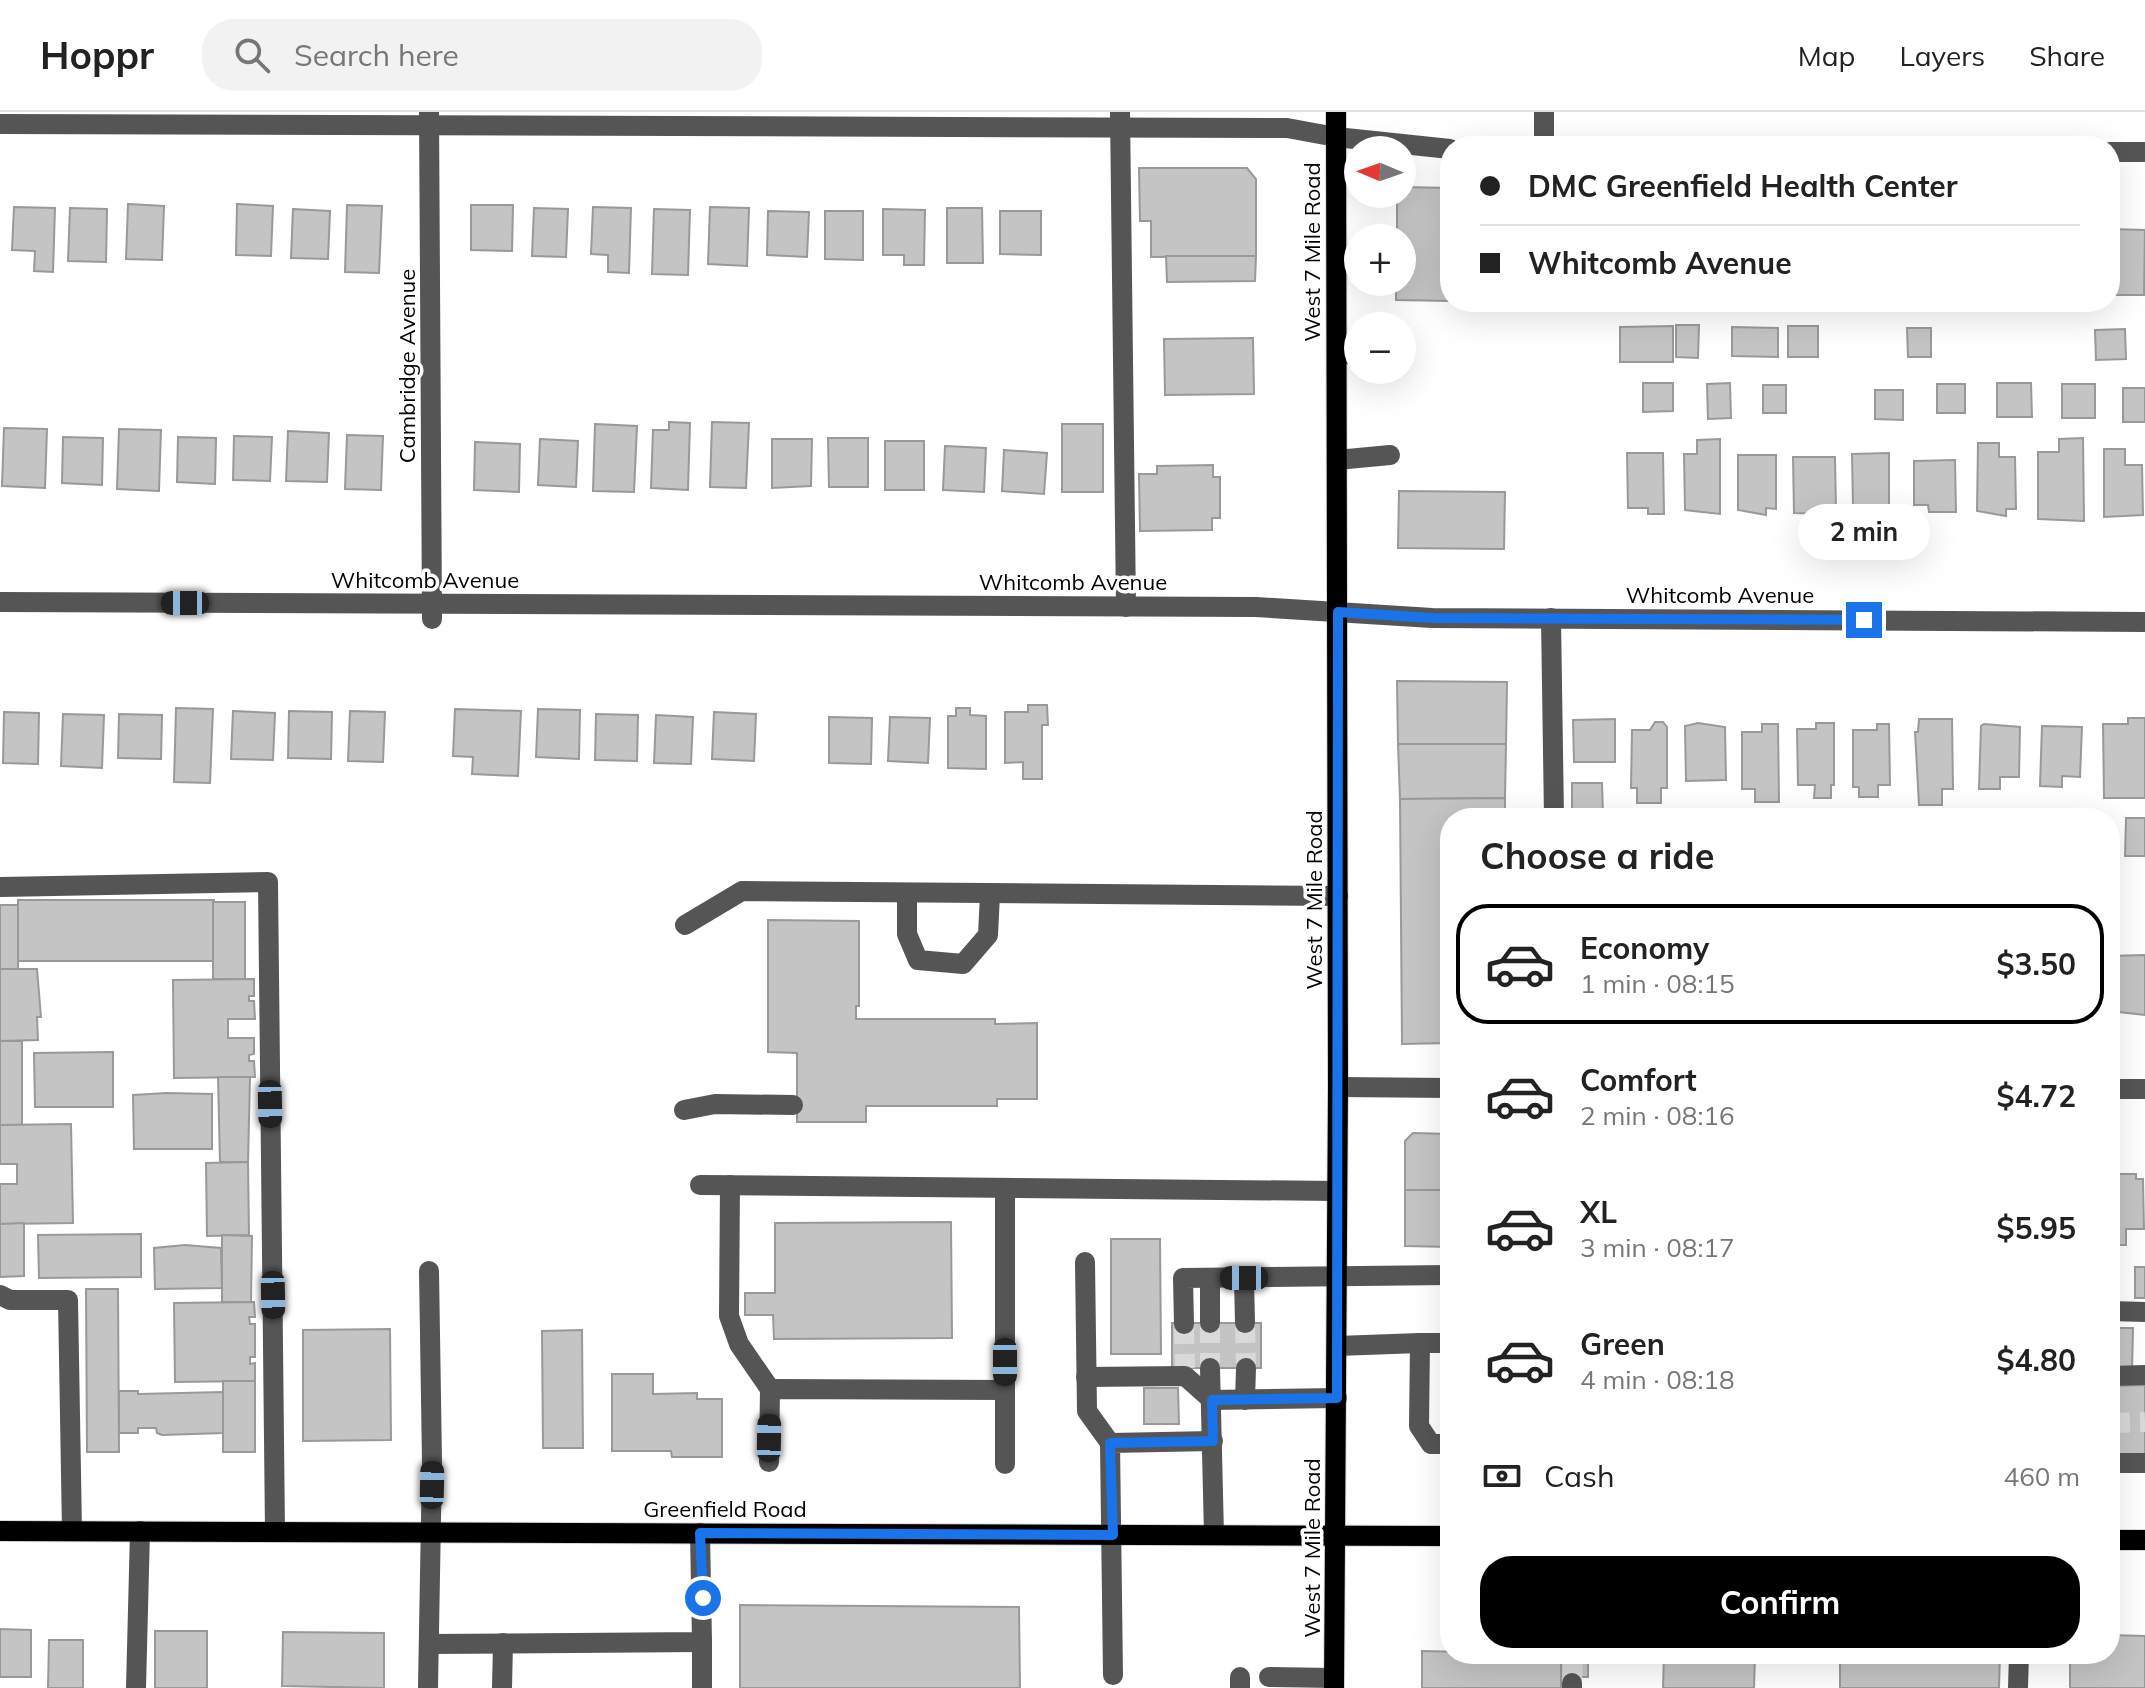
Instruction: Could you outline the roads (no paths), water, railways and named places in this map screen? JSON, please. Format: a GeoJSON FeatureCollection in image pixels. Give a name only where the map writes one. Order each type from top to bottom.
{"type":"FeatureCollection","features":[{"type":"Feature","properties":{"kind":"main road","name":"West 7 Mile Road"},"geometry":{"type":"LineString","coordinates":[[1334,1683],[1338,1087],[1336,112]]}},
{"type":"Feature","properties":{"kind":"main road","name":"Greenfield Road"},"geometry":{"type":"LineString","coordinates":[[0,1531],[1440,1536]]}},
{"type":"Feature","properties":{"kind":"main road"},"geometry":{"type":"LineString","coordinates":[[2120,1540],[2145,1540]]}},
{"type":"Feature","properties":{"kind":"street"},"geometry":{"type":"LineString","coordinates":[[1544,112],[1544,136]]}},
{"type":"Feature","properties":{"kind":"street"},"geometry":{"type":"LineString","coordinates":[[0,124],[429,119],[1120,120],[1287,128],[1336,137],[1440,148]]}},
{"type":"Feature","properties":{"kind":"street","name":"Cambridge Avenue"},"geometry":{"type":"LineString","coordinates":[[429,119],[432,612]]}},
{"type":"Feature","properties":{"kind":"street"},"geometry":{"type":"LineString","coordinates":[[1120,120],[1126,607]]}},
{"type":"Feature","properties":{"kind":"street"},"geometry":{"type":"LineString","coordinates":[[2120,152],[2145,152]]}},
{"type":"Feature","properties":{"kind":"street"},"geometry":{"type":"LineString","coordinates":[[1337,353],[1344,354]]}},
{"type":"Feature","properties":{"kind":"street"},"geometry":{"type":"LineString","coordinates":[[1337,460],[1390,455]]}},
{"type":"Feature","properties":{"kind":"street","name":"Whitcomb Avenue"},"geometry":{"type":"LineString","coordinates":[[0,602],[432,612],[1256,607],[1432,618],[2145,622]]}},
{"type":"Feature","properties":{"kind":"street"},"geometry":{"type":"LineString","coordinates":[[1551,618],[1554,808]]}},
{"type":"Feature","properties":{"kind":"street"},"geometry":{"type":"LineString","coordinates":[[0,887],[268,882],[275,1531]]}},
{"type":"Feature","properties":{"kind":"street"},"geometry":{"type":"LineString","coordinates":[[685,925],[742,891],[1338,896]]}},
{"type":"Feature","properties":{"kind":"street"},"geometry":{"type":"LineString","coordinates":[[907,893],[907,934],[918,960],[963,964],[988,935],[990,894]]}},
{"type":"Feature","properties":{"kind":"street"},"geometry":{"type":"LineString","coordinates":[[1338,1087],[1440,1088]]}},
{"type":"Feature","properties":{"kind":"street"},"geometry":{"type":"LineString","coordinates":[[2120,1089],[2145,1089]]}},
{"type":"Feature","properties":{"kind":"street"},"geometry":{"type":"LineString","coordinates":[[684,1110],[715,1104],[793,1105]]}},
{"type":"Feature","properties":{"kind":"street"},"geometry":{"type":"LineString","coordinates":[[700,1185],[1337,1191]]}},
{"type":"Feature","properties":{"kind":"street"},"geometry":{"type":"LineString","coordinates":[[730,1185],[729,1316],[739,1344],[770,1389],[769,1462]]}},
{"type":"Feature","properties":{"kind":"street"},"geometry":{"type":"LineString","coordinates":[[1005,1188],[1005,1464]]}},
{"type":"Feature","properties":{"kind":"street"},"geometry":{"type":"LineString","coordinates":[[1085,1262],[1087,1411],[1110,1443],[1113,1675]]}},
{"type":"Feature","properties":{"kind":"street"},"geometry":{"type":"LineString","coordinates":[[428,1688],[431,1532],[429,1271]]}},
{"type":"Feature","properties":{"kind":"street"},"geometry":{"type":"LineString","coordinates":[[1184,1324],[1183,1278],[1440,1275]]}},
{"type":"Feature","properties":{"kind":"street"},"geometry":{"type":"LineString","coordinates":[[1210,1278],[1210,1323]]}},
{"type":"Feature","properties":{"kind":"street"},"geometry":{"type":"LineString","coordinates":[[1244,1278],[1245,1323]]}},
{"type":"Feature","properties":{"kind":"street"},"geometry":{"type":"LineString","coordinates":[[0,1295],[10,1300],[68,1300],[72,1531]]}},
{"type":"Feature","properties":{"kind":"street"},"geometry":{"type":"LineString","coordinates":[[2120,1311],[2145,1312]]}},
{"type":"Feature","properties":{"kind":"street"},"geometry":{"type":"LineString","coordinates":[[1420,1343],[1419,1426],[1431,1444],[1440,1444]]}},
{"type":"Feature","properties":{"kind":"street"},"geometry":{"type":"LineString","coordinates":[[1337,1346],[1440,1343]]}},
{"type":"Feature","properties":{"kind":"street"},"geometry":{"type":"LineString","coordinates":[[1210,1368],[1214,1535]]}},
{"type":"Feature","properties":{"kind":"street"},"geometry":{"type":"LineString","coordinates":[[1245,1400],[1246,1368]]}},
{"type":"Feature","properties":{"kind":"street"},"geometry":{"type":"LineString","coordinates":[[1086,1377],[1185,1372],[1212,1400],[1337,1398]]}},
{"type":"Feature","properties":{"kind":"street"},"geometry":{"type":"LineString","coordinates":[[2120,1376],[2145,1375]]}},
{"type":"Feature","properties":{"kind":"street"},"geometry":{"type":"LineString","coordinates":[[770,1389],[1005,1390]]}},
{"type":"Feature","properties":{"kind":"street"},"geometry":{"type":"LineString","coordinates":[[1110,1443],[1213,1441]]}},
{"type":"Feature","properties":{"kind":"street"},"geometry":{"type":"LineString","coordinates":[[2120,1463],[2145,1463]]}},
{"type":"Feature","properties":{"kind":"street"},"geometry":{"type":"LineString","coordinates":[[136,1688],[140,1531]]}},
{"type":"Feature","properties":{"kind":"street"},"geometry":{"type":"LineString","coordinates":[[700,1533],[702,1688]]}},
{"type":"Feature","properties":{"kind":"street"},"geometry":{"type":"LineString","coordinates":[[429,1644],[702,1642]]}},
{"type":"Feature","properties":{"kind":"street"},"geometry":{"type":"LineString","coordinates":[[502,1688],[503,1643]]}},
{"type":"Feature","properties":{"kind":"street"},"geometry":{"type":"LineString","coordinates":[[2018,1688],[2019,1664]]}},
{"type":"Feature","properties":{"kind":"street"},"geometry":{"type":"LineString","coordinates":[[1269,1677],[1334,1683]]}},
{"type":"Feature","properties":{"kind":"tunnel"},"geometry":{"type":"LineString","coordinates":[[1210,1323],[1210,1368]]}},
{"type":"Feature","properties":{"kind":"tunnel"},"geometry":{"type":"LineString","coordinates":[[1245,1323],[1246,1368]]}},
{"type":"Feature","properties":{"kind":"tunnel"},"geometry":{"type":"LineString","coordinates":[[1184,1324],[1185,1368]]}},
{"type":"Feature","properties":{"kind":"tunnel"},"geometry":{"type":"LineString","coordinates":[[2120,1423],[2145,1422]]}},
{"type":"Feature","properties":{"kind":"tunnel"},"geometry":{"type":"LineString","coordinates":[[1572,1683],[1573,1664]]}}]}
